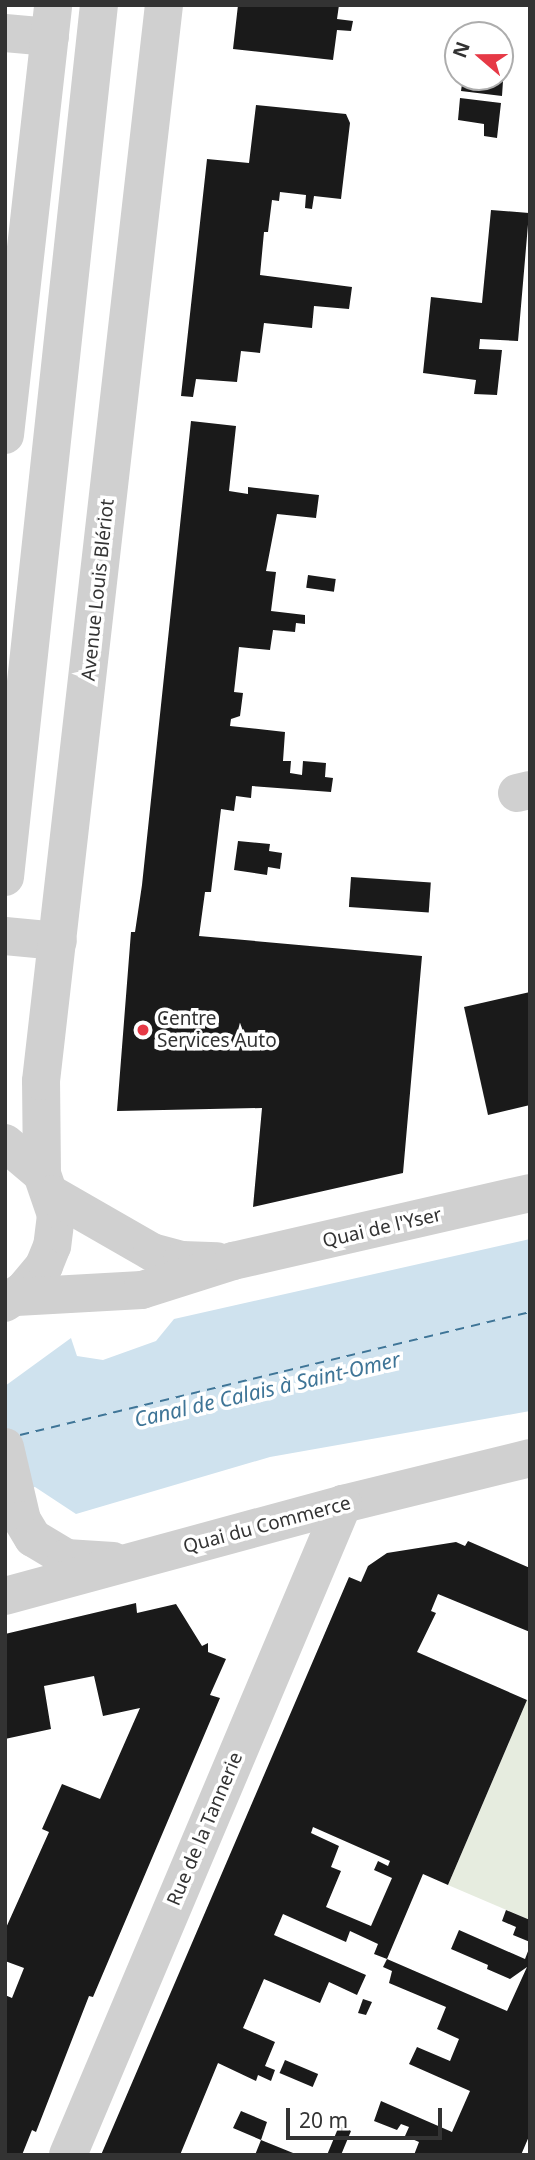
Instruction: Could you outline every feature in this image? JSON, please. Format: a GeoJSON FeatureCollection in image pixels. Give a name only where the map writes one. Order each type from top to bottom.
{"type":"FeatureCollection","features":[{"type":"Feature","properties":{"kind":"street"},"geometry":{"type":"LineString","coordinates":[[5,877],[99,5]]}},
{"type":"Feature","properties":{"kind":"street","name":"Avenue Louis Blériot"},"geometry":{"type":"LineString","coordinates":[[10,1300],[38,1275],[52,1246],[55,1215],[46,1184],[38,1120],[164,5]]}},
{"type":"Feature","properties":{"kind":"street"},"geometry":{"type":"LineString","coordinates":[[5,33],[51,21],[5,435]]}},
{"type":"Feature","properties":{"kind":"street"},"geometry":{"type":"LineString","coordinates":[[5,936],[58,941]]}},
{"type":"Feature","properties":{"kind":"street","name":"Quai de l'Yser"},"geometry":{"type":"LineString","coordinates":[[5,1143],[46,1184],[152,1252],[182,1260],[233,1261]]}},
{"type":"Feature","properties":{"kind":"street","name":"Quai de l'Yser"},"geometry":{"type":"LineString","coordinates":[[10,1300],[142,1290],[233,1261],[530,1193]]}},
{"type":"Feature","properties":{"kind":"street"},"geometry":{"type":"LineString","coordinates":[[5,1447],[19,1510],[29,1533],[51,1552],[89,1561],[136,1561]]}},
{"type":"Feature","properties":{"kind":"street","name":"Quai du Commerce"},"geometry":{"type":"LineString","coordinates":[[5,1596],[343,1504],[527,1463]]}},
{"type":"Feature","properties":{"kind":"street","name":"Rue de la Tannerie"},"geometry":{"type":"LineString","coordinates":[[68,2155],[343,1504]]}},
{"type":"Feature","properties":{"kind":"shaded area"},"geometry":{"type":"Polygon","coordinates":[[[527,1700],[530,1701],[530,1920],[448,1885],[527,1700]]]}},
{"type":"Feature","properties":{"kind":"water","name":"Canal de Calais à Saint-Omer"},"geometry":{"type":"Polygon","coordinates":[[[530,1239],[530,1411],[270,1457],[76,1514],[35,1487],[5,1495],[5,1386],[71,1338],[77,1356],[103,1360],[156,1341],[174,1319],[530,1239]]]}},
{"type":"Feature","properties":{"kind":"building"},"geometry":{"type":"Polygon","coordinates":[[[238,5],[339,5],[337,19],[353,21],[351,31],[337,30],[333,60],[233,49],[238,5]]]}},
{"type":"Feature","properties":{"kind":"building"},"geometry":{"type":"Polygon","coordinates":[[[461,91],[502,91],[502,96],[461,91]]]}},
{"type":"Feature","properties":{"kind":"building"},"geometry":{"type":"Polygon","coordinates":[[[460,98],[501,103],[497,138],[484,136],[484,124],[458,120],[460,98]]]}},
{"type":"Feature","properties":{"kind":"building"},"geometry":{"type":"Polygon","coordinates":[[[256,105],[346,114],[350,123],[341,199],[314,196],[312,209],[305,208],[306,195],[280,192],[279,201],[272,200],[268,232],[264,232],[260,275],[352,287],[349,309],[314,306],[312,328],[264,323],[260,353],[241,351],[237,382],[196,379],[193,397],[181,396],[207,159],[249,163],[256,105]]]}},
{"type":"Feature","properties":{"kind":"building"},"geometry":{"type":"Polygon","coordinates":[[[491,210],[529,213],[518,341],[480,339],[479,349],[502,350],[497,395],[474,394],[476,380],[423,373],[431,297],[482,303],[491,210]]]}},
{"type":"Feature","properties":{"kind":"building"},"geometry":{"type":"Polygon","coordinates":[[[191,421],[236,426],[229,491],[248,494],[248,487],[319,495],[316,518],[277,514],[266,571],[276,572],[271,611],[305,615],[305,624],[296,623],[295,632],[273,630],[270,650],[239,647],[234,692],[243,693],[240,716],[231,719],[230,726],[285,732],[283,761],[291,761],[290,773],[302,775],[303,761],[326,763],[325,777],[333,778],[331,792],[252,786],[251,798],[236,796],[234,811],[221,809],[211,892],[205,892],[199,936],[422,956],[403,1173],[253,1207],[262,1108],[117,1111],[131,932],[135,932],[142,885],[191,421]]]}},
{"type":"Feature","properties":{"kind":"building"},"geometry":{"type":"Polygon","coordinates":[[[308,575],[336,579],[334,592],[306,588],[308,575]]]}},
{"type":"Feature","properties":{"kind":"building"},"geometry":{"type":"Polygon","coordinates":[[[238,841],[270,844],[269,851],[282,853],[280,869],[268,867],[267,875],[234,870],[238,841]]]}},
{"type":"Feature","properties":{"kind":"building"},"geometry":{"type":"Polygon","coordinates":[[[351,877],[431,883],[429,913],[349,907],[351,877]]]}},
{"type":"Feature","properties":{"kind":"building"},"geometry":{"type":"Polygon","coordinates":[[[530,992],[530,1105],[488,1115],[464,1007],[530,992]]]}},
{"type":"Feature","properties":{"kind":"building"},"geometry":{"type":"Polygon","coordinates":[[[468,1541],[530,1568],[530,1632],[438,1594],[431,1611],[436,1613],[417,1652],[527,1700],[448,1885],[423,1874],[387,1959],[374,1954],[378,1944],[350,1931],[346,1942],[283,1914],[274,1935],[366,1975],[357,1995],[329,1982],[320,2003],[264,1979],[243,2028],[275,2042],[265,2066],[275,2070],[271,2081],[258,2075],[256,2081],[218,2063],[180,2155],[101,2155],[349,1577],[361,1582],[368,1566],[387,1553],[456,1542],[465,1546],[468,1541]],[[313,1827],[311,1833],[339,1846],[331,1867],[341,1871],[326,1907],[371,1926],[392,1878],[374,1870],[378,1861],[388,1866],[390,1861],[313,1827]]]}},
{"type":"Feature","properties":{"kind":"building"},"geometry":{"type":"Polygon","coordinates":[[[136,1603],[137,1613],[176,1604],[202,1646],[208,1643],[208,1652],[226,1659],[210,1695],[220,1698],[93,1997],[89,1996],[36,2132],[32,2130],[22,2155],[5,2155],[5,1995],[12,1998],[24,1968],[5,1961],[5,1930],[49,1832],[42,1829],[62,1784],[100,1799],[140,1708],[103,1716],[94,1676],[44,1686],[51,1729],[5,1739],[5,1634],[136,1603]]]}},
{"type":"Feature","properties":{"kind":"building"},"geometry":{"type":"Polygon","coordinates":[[[506,1910],[530,1920],[530,1942],[513,1935],[516,1927],[502,1921],[506,1910]]]}},
{"type":"Feature","properties":{"kind":"building"},"geometry":{"type":"Polygon","coordinates":[[[459,1930],[525,1959],[530,1946],[530,2134],[521,2155],[414,2155],[419,2142],[405,2136],[409,2127],[401,2124],[397,2130],[374,2121],[381,2101],[452,2132],[470,2091],[409,2064],[417,2047],[450,2061],[459,2039],[437,2029],[446,2007],[389,1983],[392,1971],[383,1967],[387,1959],[507,2011],[527,1967],[510,1979],[487,1969],[488,1965],[451,1949],[459,1930]]]}},
{"type":"Feature","properties":{"kind":"building"},"geometry":{"type":"Polygon","coordinates":[[[363,1999],[372,2002],[366,2015],[358,2013],[363,1999]]]}},
{"type":"Feature","properties":{"kind":"building"},"geometry":{"type":"Polygon","coordinates":[[[285,2060],[318,2074],[313,2087],[280,2073],[285,2060]]]}},
{"type":"Feature","properties":{"kind":"building"},"geometry":{"type":"Polygon","coordinates":[[[241,2111],[267,2122],[261,2140],[233,2128],[241,2111]]]}},
{"type":"Feature","properties":{"kind":"building"},"geometry":{"type":"Polygon","coordinates":[[[339,2126],[351,2131],[341,2155],[327,2155],[339,2126]]]}},
{"type":"Feature","properties":{"kind":"building"},"geometry":{"type":"Polygon","coordinates":[[[261,2140],[298,2155],[255,2155],[261,2140]]]}},
{"type":"Feature","properties":{"kind":"ferry route"},"geometry":{"type":"LineString","coordinates":[[20,1435],[530,1312]]}},
{"type":"Feature","properties":{"kind":"place","name":"Centre Services Auto"},"geometry":{"type":"Point","coordinates":[143,1030]}}]}
